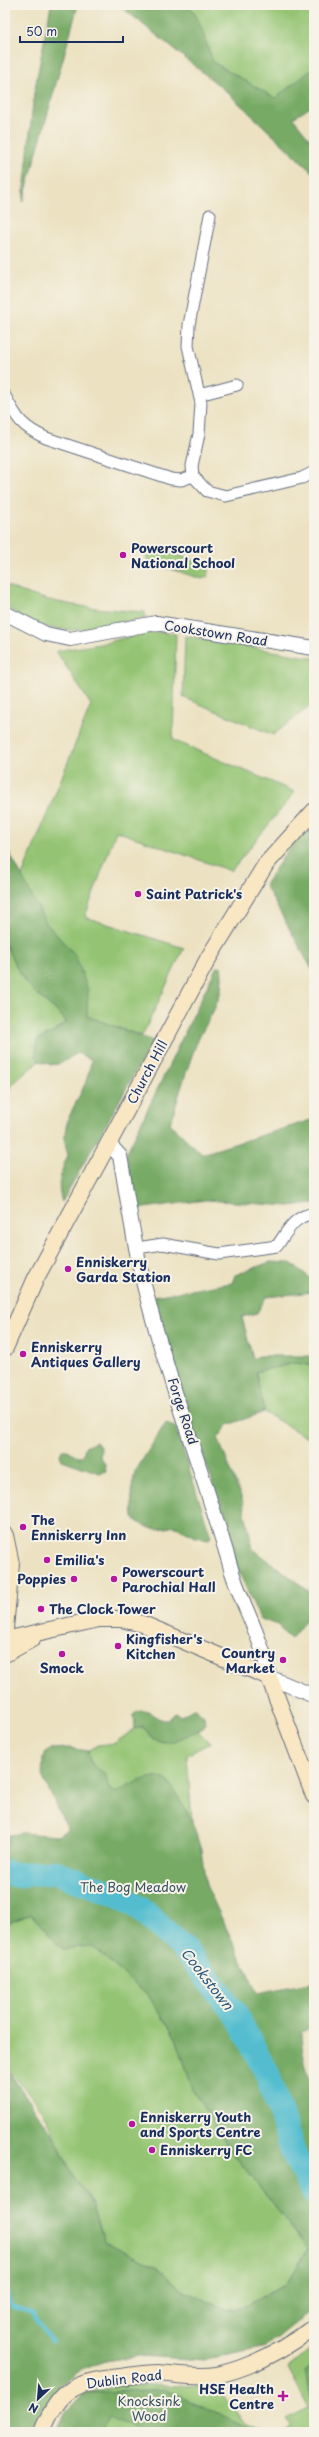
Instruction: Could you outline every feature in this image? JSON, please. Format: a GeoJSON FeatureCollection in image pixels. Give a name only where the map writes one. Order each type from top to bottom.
{"type":"FeatureCollection","features":[{"type":"Feature","properties":{"kind":"main road","name":"Church Hill"},"geometry":{"type":"LineString","coordinates":[[5,1348],[36,1278],[210,957],[266,864],[314,811]]}},
{"type":"Feature","properties":{"kind":"main road"},"geometry":{"type":"LineString","coordinates":[[5,1535],[11,1564],[6,1640],[76,1623],[121,1619],[142,1624],[269,1677],[314,1796]]}},
{"type":"Feature","properties":{"kind":"main road","name":"Dublin Road"},"geometry":{"type":"LineString","coordinates":[[42,2432],[63,2394],[76,2386],[102,2379],[157,2373],[216,2375],[266,2358],[292,2344],[314,2327]]}},
{"type":"Feature","properties":{"kind":"street"},"geometry":{"type":"LineString","coordinates":[[210,215],[189,332],[188,346],[199,394],[201,418],[192,466],[193,476],[207,491],[226,496],[302,478],[314,472]]}},
{"type":"Feature","properties":{"kind":"street"},"geometry":{"type":"LineString","coordinates":[[199,394],[237,386]]}},
{"type":"Feature","properties":{"kind":"street"},"geometry":{"type":"LineString","coordinates":[[5,396],[15,415],[28,430],[46,438],[171,479],[181,480],[193,476]]}},
{"type":"Feature","properties":{"kind":"street","name":"Cookstown Road"},"geometry":{"type":"LineString","coordinates":[[5,613],[46,634],[70,639],[156,623],[314,648]]}},
{"type":"Feature","properties":{"kind":"street","name":"Forge Road"},"geometry":{"type":"LineString","coordinates":[[109,1144],[120,1156],[136,1248],[145,1289],[164,1355],[213,1504],[236,1585],[264,1656],[269,1677]]}},
{"type":"Feature","properties":{"kind":"street"},"geometry":{"type":"LineString","coordinates":[[136,1248],[163,1244],[219,1254],[277,1246],[292,1224],[300,1218],[314,1214]]}},
{"type":"Feature","properties":{"kind":"street"},"geometry":{"type":"LineString","coordinates":[[269,1677],[314,1696]]}},
{"type":"Feature","properties":{"kind":"green space"},"geometry":{"type":"Polygon","coordinates":[[[51,5],[78,5],[23,202],[34,93],[51,5]]]}},
{"type":"Feature","properties":{"kind":"green space"},"geometry":{"type":"Polygon","coordinates":[[[119,5],[189,5],[198,19],[213,62],[275,98],[314,68],[314,105],[293,118],[314,144],[314,174],[227,92],[119,5]]]}},
{"type":"Feature","properties":{"kind":"green space"},"geometry":{"type":"Polygon","coordinates":[[[154,5],[314,5],[314,86],[276,99],[213,62],[154,5]]]}},
{"type":"Feature","properties":{"kind":"green space"},"geometry":{"type":"Polygon","coordinates":[[[149,548],[158,548],[206,565],[209,571],[207,577],[202,579],[148,562],[146,555],[149,548]]]}},
{"type":"Feature","properties":{"kind":"green space"},"geometry":{"type":"Polygon","coordinates":[[[5,585],[22,592],[56,602],[145,612],[146,618],[88,629],[73,630],[45,627],[31,622],[5,606],[5,585]]]}},
{"type":"Feature","properties":{"kind":"green space"},"geometry":{"type":"Polygon","coordinates":[[[157,632],[176,634],[173,740],[295,792],[231,871],[116,831],[85,917],[184,948],[142,1036],[83,1015],[11,903],[91,705],[56,651],[100,644],[144,633],[157,632]]]}},
{"type":"Feature","properties":{"kind":"green space"},"geometry":{"type":"Polygon","coordinates":[[[185,636],[314,658],[314,703],[273,735],[183,697],[185,636]]]}},
{"type":"Feature","properties":{"kind":"green space"},"geometry":{"type":"Polygon","coordinates":[[[314,818],[314,973],[265,885],[294,840],[314,818]]]}},
{"type":"Feature","properties":{"kind":"green space"},"geometry":{"type":"Polygon","coordinates":[[[5,844],[46,923],[75,955],[88,990],[87,1016],[153,1041],[62,1202],[59,1184],[61,1173],[68,1155],[65,1145],[66,1127],[72,1110],[85,1084],[92,1060],[78,1053],[63,1062],[51,1064],[39,1061],[36,1056],[37,1040],[54,1032],[66,1022],[24,979],[5,943],[5,844]]]}},
{"type":"Feature","properties":{"kind":"green space"},"geometry":{"type":"Polygon","coordinates":[[[5,943],[24,979],[66,1022],[54,1032],[37,1040],[36,1056],[39,1061],[16,1081],[5,1095],[5,943]]]}},
{"type":"Feature","properties":{"kind":"green space"},"geometry":{"type":"Polygon","coordinates":[[[221,966],[222,979],[218,1000],[194,1050],[170,1124],[202,1154],[314,1119],[314,1203],[288,1206],[206,1200],[136,1209],[126,1154],[216,968],[221,966]]]}},
{"type":"Feature","properties":{"kind":"green space"},"geometry":{"type":"Polygon","coordinates":[[[270,1262],[291,1263],[314,1281],[314,1292],[266,1297],[257,1313],[242,1317],[253,1359],[259,1356],[313,1356],[314,1347],[314,1366],[296,1363],[256,1372],[264,1412],[228,1425],[218,1438],[242,1499],[253,1549],[314,1595],[314,1609],[291,1639],[285,1634],[280,1626],[260,1619],[234,1561],[219,1501],[188,1411],[154,1296],[232,1283],[235,1275],[270,1262]]]}},
{"type":"Feature","properties":{"kind":"green space"},"geometry":{"type":"Polygon","coordinates":[[[296,1363],[314,1366],[314,1442],[264,1412],[255,1372],[296,1363]]]}},
{"type":"Feature","properties":{"kind":"green space"},"geometry":{"type":"Polygon","coordinates":[[[166,1422],[176,1428],[211,1537],[209,1539],[196,1537],[174,1526],[162,1529],[148,1527],[133,1518],[131,1493],[135,1472],[166,1422]]]}},
{"type":"Feature","properties":{"kind":"green space"},"geometry":{"type":"Polygon","coordinates":[[[96,1442],[101,1448],[100,1457],[105,1464],[106,1471],[99,1473],[62,1460],[60,1455],[62,1450],[68,1450],[78,1457],[83,1456],[85,1447],[96,1442]]]}},
{"type":"Feature","properties":{"kind":"green space"},"geometry":{"type":"Polygon","coordinates":[[[195,1708],[204,1716],[205,1723],[202,1729],[171,1742],[163,1742],[154,1739],[143,1727],[135,1729],[133,1715],[138,1712],[147,1712],[163,1720],[168,1720],[175,1713],[181,1716],[195,1708]]]}},
{"type":"Feature","properties":{"kind":"green space"},"geometry":{"type":"Polygon","coordinates":[[[137,1727],[147,1730],[150,1736],[171,1742],[187,1734],[198,1731],[210,1743],[187,1755],[192,1821],[185,1809],[156,1776],[115,1793],[110,1791],[105,1783],[107,1779],[103,1772],[97,1770],[89,1759],[88,1751],[98,1745],[115,1743],[137,1727]]]}},
{"type":"Feature","properties":{"kind":"green space","name":"The Bog Meadow"},"geometry":{"type":"Polygon","coordinates":[[[69,1748],[88,1751],[90,1761],[106,1775],[109,1787],[115,1793],[142,1780],[150,1778],[163,1778],[169,1782],[192,1821],[201,1850],[206,1885],[257,1993],[314,1982],[314,2027],[301,2032],[304,2061],[308,2075],[314,2087],[314,2308],[266,2347],[206,2360],[138,2356],[105,2361],[79,2370],[60,2387],[33,2432],[5,2432],[5,2066],[55,2138],[72,2174],[93,2205],[104,2241],[158,2268],[184,2291],[220,2307],[235,2310],[286,2285],[308,2249],[228,2147],[193,2089],[176,2038],[150,1998],[92,1946],[62,1949],[31,1914],[6,1924],[5,1951],[5,1836],[22,1833],[57,1836],[68,1830],[42,1776],[43,1757],[46,1752],[51,1749],[69,1748]]]}},
{"type":"Feature","properties":{"kind":"green space","name":"Enniskerry Youth and Sports Centre"},"geometry":{"type":"Polygon","coordinates":[[[31,1914],[62,1949],[92,1945],[150,1998],[176,2038],[193,2089],[228,2147],[308,2249],[286,2285],[235,2310],[220,2307],[184,2291],[158,2268],[104,2241],[93,2205],[72,2174],[43,2110],[5,2065],[6,1924],[31,1914]]]}},
{"type":"Feature","properties":{"kind":"green space"},"geometry":{"type":"Polygon","coordinates":[[[314,2346],[314,2432],[282,2432],[291,2425],[286,2419],[309,2408],[288,2368],[314,2346]]]}},
{"type":"Feature","properties":{"kind":"green space"},"geometry":{"type":"Polygon","coordinates":[[[314,2364],[314,2412],[306,2371],[314,2364]]]}},
{"type":"Feature","properties":{"kind":"green space","name":"Knocksink Wood"},"geometry":{"type":"Polygon","coordinates":[[[212,2383],[245,2423],[268,2432],[56,2432],[67,2410],[85,2393],[114,2387],[149,2384],[192,2387],[212,2383]]]}},
{"type":"Feature","properties":{"kind":"green space","name":"Knocksink Wood"},"geometry":{"type":"Polygon","coordinates":[[[166,2389],[258,2432],[144,2432],[109,2417],[99,2432],[56,2432],[67,2410],[85,2393],[166,2389]]]}},
{"type":"Feature","properties":{"kind":"waterway","name":"Cookstown"},"geometry":{"type":"LineString","coordinates":[[5,1872],[17,1875],[55,1872],[115,1894],[141,1909],[182,1947],[233,2010],[267,2073],[294,2155],[314,2193]]}},
{"type":"Feature","properties":{"kind":"waterway"},"geometry":{"type":"LineString","coordinates":[[5,2286],[11,2306],[32,2313],[52,2342]]}},
{"type":"Feature","properties":{"kind":"place","name":"Powerscourt National School"},"geometry":{"type":"Point","coordinates":[123,555]}},
{"type":"Feature","properties":{"kind":"place","name":"Saint Patrick's"},"geometry":{"type":"Point","coordinates":[138,894]}},
{"type":"Feature","properties":{"kind":"place","name":"Enniskerry Garda Station"},"geometry":{"type":"Point","coordinates":[68,1269]}},
{"type":"Feature","properties":{"kind":"place","name":"Enniskerry Antiques Gallery"},"geometry":{"type":"Point","coordinates":[23,1354]}},
{"type":"Feature","properties":{"kind":"place","name":"The Enniskerry Inn"},"geometry":{"type":"Point","coordinates":[23,1527]}},
{"type":"Feature","properties":{"kind":"place","name":"Emilia's"},"geometry":{"type":"Point","coordinates":[47,1560]}},
{"type":"Feature","properties":{"kind":"place","name":"Poppies"},"geometry":{"type":"Point","coordinates":[74,1579]}},
{"type":"Feature","properties":{"kind":"place","name":"Powerscourt Parochial Hall"},"geometry":{"type":"Point","coordinates":[114,1579]}},
{"type":"Feature","properties":{"kind":"place","name":"The Clock Tower"},"geometry":{"type":"Point","coordinates":[41,1609]}},
{"type":"Feature","properties":{"kind":"place","name":"Kingfisher's Kitchen"},"geometry":{"type":"Point","coordinates":[118,1646]}},
{"type":"Feature","properties":{"kind":"place","name":"Smock"},"geometry":{"type":"Point","coordinates":[62,1654]}},
{"type":"Feature","properties":{"kind":"place","name":"Country Market"},"geometry":{"type":"Point","coordinates":[283,1660]}},
{"type":"Feature","properties":{"kind":"place","name":"Enniskerry Youth and Sports Centre"},"geometry":{"type":"Point","coordinates":[132,2124]}},
{"type":"Feature","properties":{"kind":"place","name":"Enniskerry FC"},"geometry":{"type":"Point","coordinates":[152,2150]}},
{"type":"Feature","properties":{"kind":"place","name":"HSE Health Centre"},"geometry":{"type":"Point","coordinates":[283,2396]}}]}
